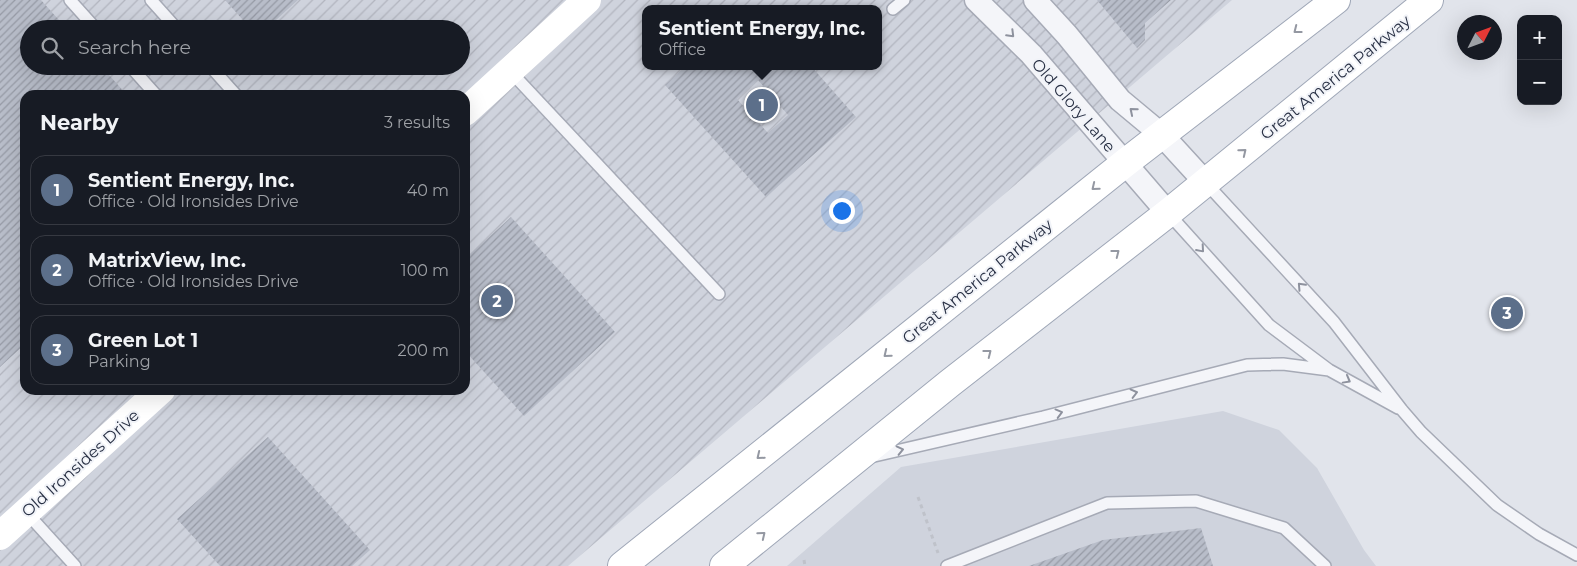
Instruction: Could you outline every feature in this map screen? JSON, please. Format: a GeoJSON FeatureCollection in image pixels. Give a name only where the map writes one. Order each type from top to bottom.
{"type":"FeatureCollection","features":[{"type":"Feature","properties":{"kind":"main road"},"geometry":{"type":"LineString","coordinates":[[470,107],[587,0]]}},
{"type":"Feature","properties":{"kind":"main road","name":"Great America Parkway"},"geometry":{"type":"LineString","coordinates":[[622,566],[1125,163],[1336,0]]}},
{"type":"Feature","properties":{"kind":"main road","name":"Great America Parkway"},"geometry":{"type":"LineString","coordinates":[[724,566],[853,460],[1168,213],[1429,0]]}},
{"type":"Feature","properties":{"kind":"main road","name":"Old Ironsides Drive"},"geometry":{"type":"LineString","coordinates":[[0,536],[155,395]]}},
{"type":"Feature","properties":{"kind":"street","name":"Old Glory Lane"},"geometry":{"type":"LineString","coordinates":[[976,0],[1031,54],[1168,213]]}},
{"type":"Feature","properties":{"kind":"street"},"geometry":{"type":"LineString","coordinates":[[1035,0],[1067,35],[1120,100],[1162,135],[1205,182]]}},
{"type":"Feature","properties":{"kind":"lane"},"geometry":{"type":"LineString","coordinates":[[70,0],[88,20]]}},
{"type":"Feature","properties":{"kind":"lane"},"geometry":{"type":"LineString","coordinates":[[151,0],[169,20]]}},
{"type":"Feature","properties":{"kind":"lane"},"geometry":{"type":"LineString","coordinates":[[893,9],[904,0]]}},
{"type":"Feature","properties":{"kind":"lane"},"geometry":{"type":"LineString","coordinates":[[510,71],[719,294]]}},
{"type":"Feature","properties":{"kind":"lane"},"geometry":{"type":"LineString","coordinates":[[138,75],[152,90]]}},
{"type":"Feature","properties":{"kind":"lane"},"geometry":{"type":"LineString","coordinates":[[218,75],[232,90]]}},
{"type":"Feature","properties":{"kind":"lane"},"geometry":{"type":"LineString","coordinates":[[1205,182],[1334,322],[1402,410],[1457,468],[1497,505],[1539,534],[1577,555]]}},
{"type":"Feature","properties":{"kind":"lane"},"geometry":{"type":"LineString","coordinates":[[1168,213],[1270,325],[1330,370],[1402,410]]}},
{"type":"Feature","properties":{"kind":"lane"},"geometry":{"type":"LineString","coordinates":[[853,460],[1043,417],[1246,365],[1283,364],[1330,370]]}},
{"type":"Feature","properties":{"kind":"lane"},"geometry":{"type":"LineString","coordinates":[[943,562],[1107,503],[1196,501],[1284,528],[1325,566]]}},
{"type":"Feature","properties":{"kind":"lane"},"geometry":{"type":"LineString","coordinates":[[26,512],[75,566]]}},
{"type":"Feature","properties":{"kind":"path"},"geometry":{"type":"LineString","coordinates":[[918,497],[943,562]]}},
{"type":"Feature","properties":{"kind":"path"},"geometry":{"type":"LineString","coordinates":[[804,560],[805,566]]}},
{"type":"Feature","properties":{"kind":"shaded area"},"geometry":{"type":"Polygon","coordinates":[[[0,0],[1232,0],[568,566],[0,566],[0,0]]]}},
{"type":"Feature","properties":{"kind":"shaded area"},"geometry":{"type":"Polygon","coordinates":[[[1223,411],[1279,430],[1317,468],[1364,550],[1376,566],[787,566],[901,467],[1223,411]]]}},
{"type":"Feature","properties":{"kind":"building"},"geometry":{"type":"Polygon","coordinates":[[[0,0],[41,0],[59,20],[20,20],[20,75],[109,75],[123,90],[20,90],[20,349],[0,367],[0,0]]]}},
{"type":"Feature","properties":{"kind":"building"},"geometry":{"type":"Polygon","coordinates":[[[225,0],[298,0],[276,20],[243,20],[225,0]]]}},
{"type":"Feature","properties":{"kind":"building"},"geometry":{"type":"Polygon","coordinates":[[[1097,0],[1171,0],[1145,23],[1145,40],[1137,48],[1097,0]]]}},
{"type":"Feature","properties":{"kind":"building"},"geometry":{"type":"Polygon","coordinates":[[[682,70],[815,70],[856,117],[766,197],[665,85],[682,70]],[[758,80],[737,99],[768,133],[788,115],[758,80]]]}},
{"type":"Feature","properties":{"kind":"building"},"geometry":{"type":"Polygon","coordinates":[[[511,217],[615,332],[524,416],[470,357],[470,254],[511,217]]]}},
{"type":"Feature","properties":{"kind":"building"},"geometry":{"type":"Polygon","coordinates":[[[268,437],[370,550],[352,566],[220,566],[177,519],[268,437]]]}},
{"type":"Feature","properties":{"kind":"building"},"geometry":{"type":"Polygon","coordinates":[[[1201,528],[1213,566],[1029,566],[1103,540],[1201,528]]]}},
{"type":"Feature","properties":{"kind":"place","name":"Sentient Energy, Inc."},"geometry":{"type":"Point","coordinates":[762,105]}},
{"type":"Feature","properties":{"kind":"place","name":"MatrixView, Inc."},"geometry":{"type":"Point","coordinates":[497,301]}},
{"type":"Feature","properties":{"kind":"place","name":"Green Lot 1"},"geometry":{"type":"Point","coordinates":[1507,313]}}]}
